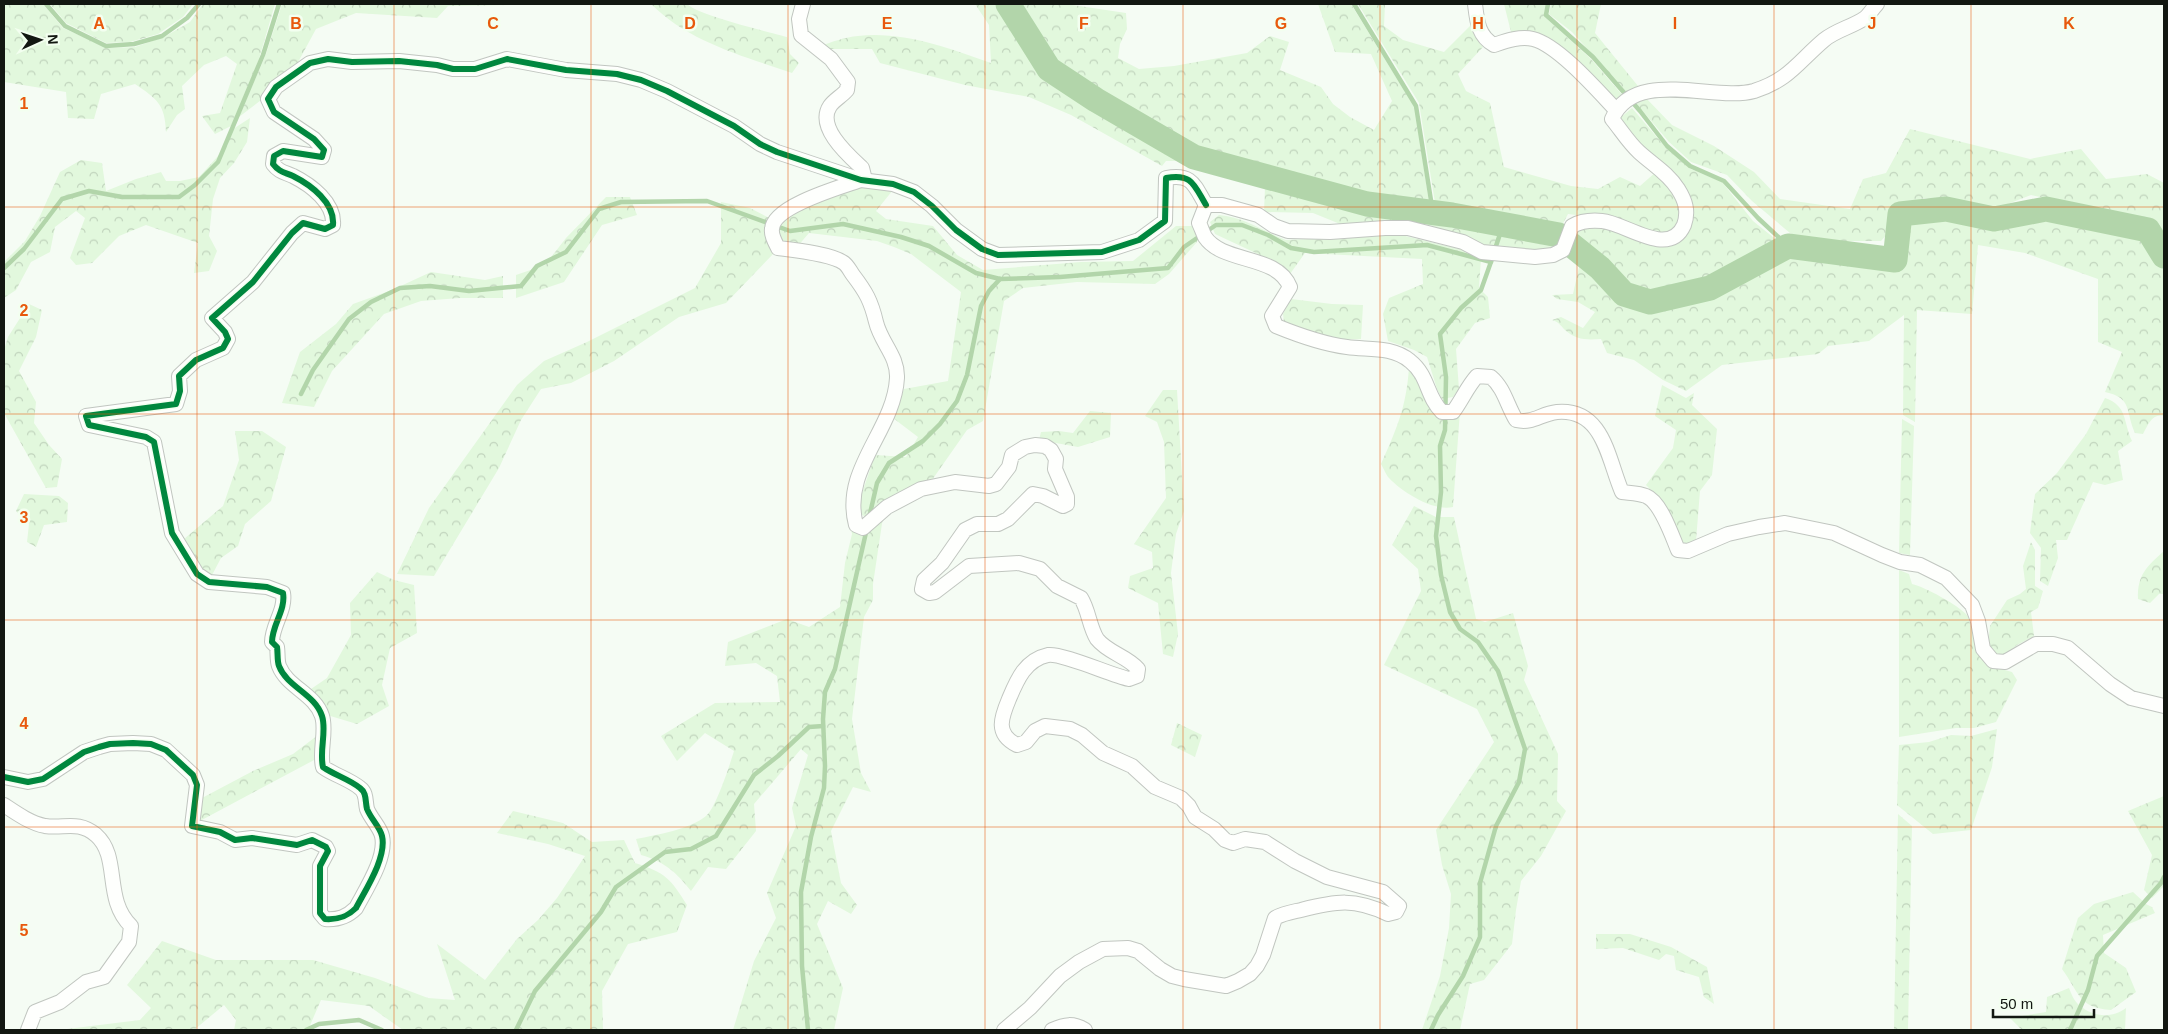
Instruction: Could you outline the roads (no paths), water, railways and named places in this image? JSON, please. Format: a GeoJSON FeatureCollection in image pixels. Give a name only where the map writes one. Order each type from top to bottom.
{"type":"FeatureCollection","features":[{"type":"Feature","properties":{"kind":"street"},"geometry":{"type":"LineString","coordinates":[[803,4],[799,19],[802,35],[831,59],[848,82],[847,90],[842,97],[831,105],[825,116],[828,127],[862,168],[864,176],[861,180],[787,209],[776,219],[771,229],[778,248],[836,259],[846,264],[864,288],[872,304],[877,326],[893,354],[896,366],[897,379],[891,406],[872,443],[854,488],[852,511],[856,525],[863,528],[887,507],[921,488],[955,482],[989,486],[996,484],[1009,467],[1012,456],[1024,447],[1045,446],[1051,450],[1056,459],[1055,469],[1067,497],[1067,504],[1063,506],[1043,496],[1033,494],[1008,519],[998,524],[977,524],[965,530],[942,564],[924,580],[922,589],[929,593],[935,592],[969,566],[1019,564],[1040,569],[1057,586],[1081,598],[1097,639],[1108,649],[1135,665],[1138,669],[1137,676],[1129,679],[1050,655],[1035,660],[1017,678],[1001,717],[1002,728],[1009,741],[1017,745],[1026,742],[1035,731],[1045,726],[1070,729],[1082,735],[1103,753],[1132,766],[1155,787],[1181,798],[1190,806],[1195,816],[1225,840],[1233,843],[1245,839],[1264,842],[1327,877],[1383,892],[1399,906],[1396,912],[1388,914],[1365,904],[1353,902],[1320,904],[1284,913],[1276,918],[1263,955],[1257,966],[1250,974],[1238,982],[1226,986],[1172,976],[1138,951],[1128,948],[1103,949],[1079,962],[1060,976],[1030,1008],[1004,1030]]}},
{"type":"Feature","properties":{"kind":"street"},"geometry":{"type":"LineString","coordinates":[[1475,4],[1477,25],[1485,40],[1494,45],[1514,39],[1531,39],[1545,44],[1619,107]]}},
{"type":"Feature","properties":{"kind":"street"},"geometry":{"type":"LineString","coordinates":[[1206,206],[1222,205],[1258,215],[1274,226],[1288,231],[1330,232],[1408,228],[1463,242],[1482,252],[1535,257],[1553,255],[1563,250],[1572,226],[1589,221],[1603,221],[1651,238],[1670,240],[1679,234],[1685,223],[1687,206],[1677,187],[1661,169],[1638,151],[1612,119],[1619,107],[1637,96],[1653,90],[1751,92],[1765,87],[1785,78],[1825,39],[1865,18],[1877,4]]}},
{"type":"Feature","properties":{"kind":"street"},"geometry":{"type":"LineString","coordinates":[[4,777],[28,782],[43,779],[84,752],[110,744],[151,744],[166,750],[193,775],[197,784],[192,826],[220,832],[235,840],[252,838],[297,845],[312,840],[326,847],[328,851],[320,866],[320,913],[325,919],[342,918],[350,915],[356,908],[382,854],[382,834],[367,808],[365,794],[361,788],[323,767],[321,758],[322,716],[310,698],[294,686],[279,667],[277,647],[272,642],[272,632],[284,600],[283,593],[267,587],[209,582],[197,574],[172,533],[154,442],[146,436],[89,425],[86,416],[176,404],[180,392],[179,376],[196,360],[223,348],[228,339],[225,332],[212,318],[252,282],[292,233],[303,223],[324,229],[333,225],[334,216],[326,202],[292,176],[279,171],[273,164],[274,156],[283,151],[322,157],[324,150],[314,139],[274,112],[268,99],[276,87],[310,63],[328,59],[352,62],[399,61],[437,65],[453,69],[475,69],[507,59],[566,70],[617,74],[641,80],[667,91],[734,126],[769,148],[861,180],[893,184],[914,192],[932,206],[956,230],[982,249],[998,255],[1102,252],[1139,240],[1165,221],[1166,178],[1178,176],[1190,180],[1206,206]]}},
{"type":"Feature","properties":{"kind":"street"},"geometry":{"type":"LineString","coordinates":[[1206,206],[1199,223],[1206,238],[1218,248],[1271,268],[1286,279],[1290,287],[1272,316],[1276,326],[1346,347],[1393,352],[1409,359],[1421,371],[1434,403],[1442,412],[1453,412],[1463,399],[1470,383],[1477,376],[1491,376],[1500,384],[1506,402],[1516,420],[1526,422],[1555,412],[1572,412],[1587,420],[1601,435],[1613,460],[1615,475],[1622,492],[1646,496],[1655,504],[1664,518],[1678,550],[1688,551],[1728,534],[1759,526],[1785,523],[1834,533],[1882,556],[1900,562],[1920,565],[1946,578],[1972,605],[1978,621],[1983,649],[1993,661],[2005,662],[2036,644],[2053,644],[2068,648],[2110,684],[2131,698],[2164,706]]}},
{"type":"Feature","properties":{"kind":"street"},"geometry":{"type":"LineString","coordinates":[[4,805],[29,820],[45,826],[68,824],[84,828],[95,835],[105,846],[110,861],[116,900],[122,918],[131,926],[129,942],[104,977],[86,982],[60,1002],[35,1012],[28,1030]]}},
{"type":"Feature","properties":{"kind":"street"},"geometry":{"type":"LineString","coordinates":[[1052,1030],[1066,1024],[1076,1025],[1085,1030]]}},
{"type":"Feature","properties":{"kind":"waterway"},"geometry":{"type":"LineString","coordinates":[[46,4],[65,26],[106,46],[134,44],[162,36],[187,18],[199,4]]}},
{"type":"Feature","properties":{"kind":"waterway"},"geometry":{"type":"LineString","coordinates":[[4,268],[24,249],[62,199],[89,191],[122,197],[179,197],[195,185],[218,162],[263,55],[279,4]]}},
{"type":"Feature","properties":{"kind":"waterway"},"geometry":{"type":"LineString","coordinates":[[1008,4],[1049,69],[1096,100],[1194,157],[1367,204],[1452,215],[1559,235],[1600,268],[1624,294],[1650,302],[1710,288],[1788,246],[1895,260],[1900,214],[1946,209],[1994,219],[2046,209],[2148,230],[2164,256]]}},
{"type":"Feature","properties":{"kind":"waterway"},"geometry":{"type":"LineString","coordinates":[[1354,4],[1416,106],[1433,213]]}},
{"type":"Feature","properties":{"kind":"waterway"},"geometry":{"type":"LineString","coordinates":[[1548,4],[1546,15],[1593,57],[1640,111],[1667,146],[1690,166],[1724,181],[1758,218],[1788,246]]}},
{"type":"Feature","properties":{"kind":"waterway"},"geometry":{"type":"LineString","coordinates":[[301,394],[313,370],[349,319],[371,302],[400,288],[430,286],[469,291],[521,286],[537,266],[566,252],[599,209],[621,202],[707,201],[790,231],[843,224],[901,237],[929,246],[976,273],[1000,279],[1060,277],[1168,268],[1184,247],[1216,225],[1242,225],[1268,235],[1291,248],[1314,252],[1427,245],[1491,262]]}},
{"type":"Feature","properties":{"kind":"waterway"},"geometry":{"type":"LineString","coordinates":[[1494,252],[1503,225]]}},
{"type":"Feature","properties":{"kind":"waterway"},"geometry":{"type":"LineString","coordinates":[[1431,1030],[1438,1015],[1463,976],[1480,937],[1480,883],[1496,826],[1519,782],[1525,749],[1498,671],[1478,642],[1460,629],[1450,612],[1441,575],[1436,536],[1441,492],[1440,446],[1445,430],[1446,377],[1440,334],[1461,308],[1481,290],[1492,259]]}},
{"type":"Feature","properties":{"kind":"waterway"},"geometry":{"type":"LineString","coordinates":[[869,518],[877,483],[889,463],[923,441],[940,424],[957,401],[967,375],[981,306],[989,291],[1000,279]]}},
{"type":"Feature","properties":{"kind":"waterway"},"geometry":{"type":"LineString","coordinates":[[808,1030],[802,966],[801,892],[811,837],[824,788],[823,719],[825,692],[835,669],[867,528]]}},
{"type":"Feature","properties":{"kind":"waterway"},"geometry":{"type":"LineString","coordinates":[[516,1030],[535,991],[601,912],[616,887],[665,852],[691,849],[716,836],[754,775],[809,727],[823,726]]}},
{"type":"Feature","properties":{"kind":"waterway"},"geometry":{"type":"LineString","coordinates":[[2070,1030],[2088,990],[2097,956],[2161,883],[2164,877]]}},
{"type":"Feature","properties":{"kind":"waterway"},"geometry":{"type":"LineString","coordinates":[[306,1030],[319,1024],[359,1020],[382,1030]]}}]}
